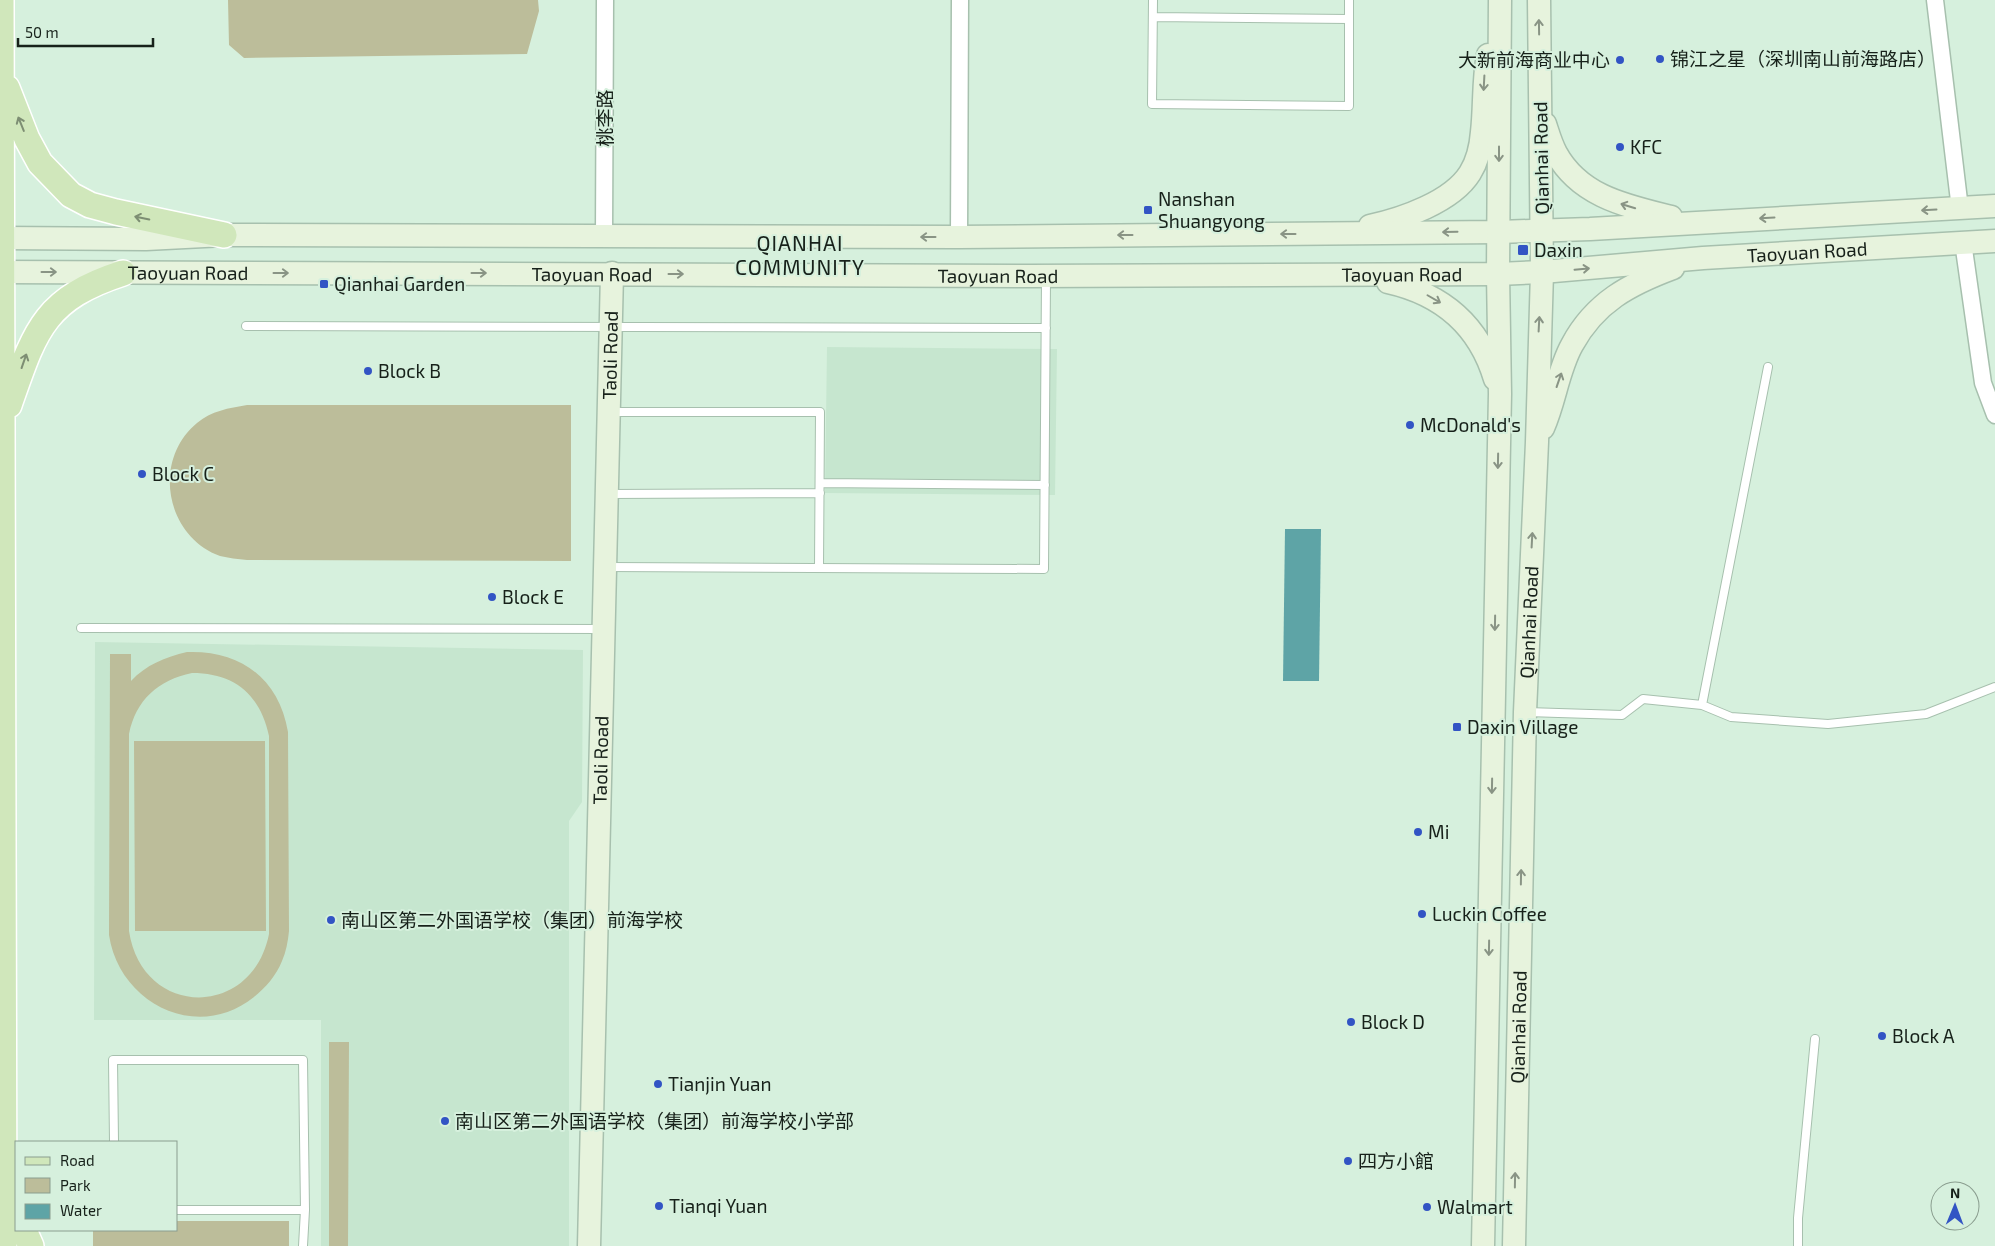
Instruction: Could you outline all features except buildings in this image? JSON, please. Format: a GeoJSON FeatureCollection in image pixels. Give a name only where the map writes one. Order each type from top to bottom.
{"type":"FeatureCollection","features":[{"type":"Feature","properties":{"kind":"main road"},"geometry":{"type":"LineString","coordinates":[[1,0],[4,1246]]}},
{"type":"Feature","properties":{"kind":"main road"},"geometry":{"type":"LineString","coordinates":[[1334,234],[1376,225],[1439,201],[1470,173],[1477,155],[1482,133],[1484,75],[1499,0]]}},
{"type":"Feature","properties":{"kind":"main road","name":"Qianhai Road"},"geometry":{"type":"LineString","coordinates":[[1484,1246],[1500,394],[1498,274],[1499,0]]}},
{"type":"Feature","properties":{"kind":"main road","name":"Qianhai Road"},"geometry":{"type":"LineString","coordinates":[[1514,1246],[1524,712],[1537,442],[1542,272],[1538,0]]}},
{"type":"Feature","properties":{"kind":"main road"},"geometry":{"type":"LineString","coordinates":[[1,75],[27,139],[40,163],[72,195],[90,205],[116,212],[224,234]]}},
{"type":"Feature","properties":{"kind":"main road"},"geometry":{"type":"LineString","coordinates":[[1540,111],[1556,152],[1566,168],[1585,187],[1607,199],[1692,222]]}},
{"type":"Feature","properties":{"kind":"main road","name":"Taoyuan Road"},"geometry":{"type":"LineString","coordinates":[[1,238],[146,239],[224,234],[959,237],[1499,232],[1995,206]]}},
{"type":"Feature","properties":{"kind":"main road","name":"Taoyuan Road"},"geometry":{"type":"LineString","coordinates":[[1,272],[1046,276],[1498,274],[1703,258],[1995,240]]}},
{"type":"Feature","properties":{"kind":"main road"},"geometry":{"type":"LineString","coordinates":[[1537,442],[1572,345],[1591,318],[1627,287],[1703,258]]}},
{"type":"Feature","properties":{"kind":"main road"},"geometry":{"type":"LineString","coordinates":[[2,424],[27,352],[44,322],[57,308],[82,290],[97,282],[123,273]]}},
{"type":"Feature","properties":{"kind":"main road","name":"Taoli Road"},"geometry":{"type":"LineString","coordinates":[[589,1246],[612,273]]}},
{"type":"Feature","properties":{"kind":"main road"},"geometry":{"type":"LineString","coordinates":[[1337,274],[1379,280],[1412,288],[1450,309],[1467,326],[1483,349],[1500,394]]}},
{"type":"Feature","properties":{"kind":"main road"},"geometry":{"type":"LineString","coordinates":[[5,1142],[15,1205]]}},
{"type":"Feature","properties":{"kind":"main road"},"geometry":{"type":"LineString","coordinates":[[24,1231],[31,1246]]}},
{"type":"Feature","properties":{"kind":"street","name":"桃李路"},"geometry":{"type":"LineString","coordinates":[[604,236],[605,0]]}},
{"type":"Feature","properties":{"kind":"street"},"geometry":{"type":"LineString","coordinates":[[959,237],[960,0]]}},
{"type":"Feature","properties":{"kind":"street"},"geometry":{"type":"LineString","coordinates":[[1935,0],[1960,209]]}},
{"type":"Feature","properties":{"kind":"street"},"geometry":{"type":"LineString","coordinates":[[1963,242],[1982,383],[1995,415]]}},
{"type":"Feature","properties":{"kind":"lane"},"geometry":{"type":"LineString","coordinates":[[1153,0],[1152,104],[1349,106],[1349,0]]}},
{"type":"Feature","properties":{"kind":"lane"},"geometry":{"type":"LineString","coordinates":[[1153,17],[1349,19]]}},
{"type":"Feature","properties":{"kind":"lane"},"geometry":{"type":"LineString","coordinates":[[605,567],[1044,569],[1046,276]]}},
{"type":"Feature","properties":{"kind":"lane"},"geometry":{"type":"LineString","coordinates":[[246,326],[1046,328]]}},
{"type":"Feature","properties":{"kind":"lane"},"geometry":{"type":"LineString","coordinates":[[1702,705],[1768,368]]}},
{"type":"Feature","properties":{"kind":"lane"},"geometry":{"type":"LineString","coordinates":[[609,412],[820,412],[819,568]]}},
{"type":"Feature","properties":{"kind":"lane"},"geometry":{"type":"LineString","coordinates":[[820,483],[1044,484]]}},
{"type":"Feature","properties":{"kind":"lane"},"geometry":{"type":"LineString","coordinates":[[607,494],[820,493]]}},
{"type":"Feature","properties":{"kind":"lane"},"geometry":{"type":"LineString","coordinates":[[81,628],[604,630]]}},
{"type":"Feature","properties":{"kind":"lane"},"geometry":{"type":"LineString","coordinates":[[1524,712],[1622,715],[1643,699],[1702,705],[1731,717],[1828,724],[1926,714],[1995,687]]}},
{"type":"Feature","properties":{"kind":"lane"},"geometry":{"type":"LineString","coordinates":[[1798,1246],[1798,1218],[1815,1039]]}},
{"type":"Feature","properties":{"kind":"lane"},"geometry":{"type":"LineString","coordinates":[[114,1141],[113,1060],[303,1060],[305,1210],[303,1246]]}},
{"type":"Feature","properties":{"kind":"lane"},"geometry":{"type":"LineString","coordinates":[[178,1210],[305,1210]]}},
{"type":"Feature","properties":{"kind":"shaded area"},"geometry":{"type":"Polygon","coordinates":[[[827,347],[1057,349],[1055,495],[825,493],[827,347]]]}},
{"type":"Feature","properties":{"kind":"shaded area","name":"南山区第二外国语学校（集团）前海学校"},"geometry":{"type":"Polygon","coordinates":[[[95,642],[583,650],[582,802],[569,821],[569,1246],[321,1246],[321,1020],[94,1020],[95,642]]]}},
{"type":"Feature","properties":{"kind":"green space"},"geometry":{"type":"Polygon","coordinates":[[[228,0],[538,0],[539,11],[527,54],[244,58],[229,45],[228,0]]]}},
{"type":"Feature","properties":{"kind":"green space"},"geometry":{"type":"Polygon","coordinates":[[[247,405],[571,405],[571,561],[247,560],[220,556],[201,546],[187,532],[177,515],[171,496],[170,476],[174,457],[183,439],[197,423],[214,413],[247,405]]]}},
{"type":"Feature","properties":{"kind":"green space"},"geometry":{"type":"Polygon","coordinates":[[[187,652],[224,656],[240,662],[254,671],[276,697],[288,732],[289,931],[286,950],[274,976],[254,997],[232,1010],[209,1016],[186,1016],[164,1009],[144,997],[128,980],[116,959],[109,935],[110,654],[131,654],[131,681],[150,666],[187,652]],[[192,673],[180,676],[159,686],[150,693],[137,711],[129,734],[129,931],[138,960],[154,980],[175,993],[198,997],[221,994],[242,982],[259,962],[269,934],[269,736],[259,708],[243,689],[220,677],[192,673]]]}},
{"type":"Feature","properties":{"kind":"green space"},"geometry":{"type":"Polygon","coordinates":[[[134,741],[265,741],[266,931],[135,931],[134,741]]]}},
{"type":"Feature","properties":{"kind":"green space"},"geometry":{"type":"Polygon","coordinates":[[[329,1042],[349,1042],[348,1246],[329,1246],[329,1042]]]}},
{"type":"Feature","properties":{"kind":"green space"},"geometry":{"type":"Polygon","coordinates":[[[178,1221],[289,1221],[289,1246],[93,1246],[93,1231],[178,1231],[178,1221]]]}},
{"type":"Feature","properties":{"kind":"water"},"geometry":{"type":"Polygon","coordinates":[[[1285,529],[1321,529],[1319,681],[1283,681],[1285,529]]]}},
{"type":"Feature","properties":{"kind":"place","name":"锦江之星（深圳南山前海路店）"},"geometry":{"type":"Point","coordinates":[1660,59]}},
{"type":"Feature","properties":{"kind":"place","name":"大新前海商业中心"},"geometry":{"type":"Point","coordinates":[1620,60]}},
{"type":"Feature","properties":{"kind":"place","name":"KFC"},"geometry":{"type":"Point","coordinates":[1620,147]}},
{"type":"Feature","properties":{"kind":"place","name":"Nanshan Shuangyong"},"geometry":{"type":"Point","coordinates":[1148,210]}},
{"type":"Feature","properties":{"kind":"place","name":"Daxin"},"geometry":{"type":"Point","coordinates":[1523,250]}},
{"type":"Feature","properties":{"kind":"place","name":"Qianhai Garden"},"geometry":{"type":"Point","coordinates":[324,284]}},
{"type":"Feature","properties":{"kind":"place","name":"Block B"},"geometry":{"type":"Point","coordinates":[368,371]}},
{"type":"Feature","properties":{"kind":"place","name":"McDonald's"},"geometry":{"type":"Point","coordinates":[1410,425]}},
{"type":"Feature","properties":{"kind":"place","name":"Block C"},"geometry":{"type":"Point","coordinates":[142,474]}},
{"type":"Feature","properties":{"kind":"place","name":"Block E"},"geometry":{"type":"Point","coordinates":[492,597]}},
{"type":"Feature","properties":{"kind":"place","name":"Daxin Village"},"geometry":{"type":"Point","coordinates":[1457,727]}},
{"type":"Feature","properties":{"kind":"place","name":"Mi"},"geometry":{"type":"Point","coordinates":[1418,832]}},
{"type":"Feature","properties":{"kind":"place","name":"Luckin Coffee"},"geometry":{"type":"Point","coordinates":[1422,914]}},
{"type":"Feature","properties":{"kind":"place","name":"南山区第二外国语学校（集团）前海学校"},"geometry":{"type":"Point","coordinates":[331,920]}},
{"type":"Feature","properties":{"kind":"place","name":"Block D"},"geometry":{"type":"Point","coordinates":[1351,1022]}},
{"type":"Feature","properties":{"kind":"place","name":"Block A"},"geometry":{"type":"Point","coordinates":[1882,1036]}},
{"type":"Feature","properties":{"kind":"place","name":"Tianjin Yuan"},"geometry":{"type":"Point","coordinates":[658,1084]}},
{"type":"Feature","properties":{"kind":"place","name":"南山区第二外国语学校（集团）前海学校小学部"},"geometry":{"type":"Point","coordinates":[445,1121]}},
{"type":"Feature","properties":{"kind":"place","name":"四方小館"},"geometry":{"type":"Point","coordinates":[1348,1161]}},
{"type":"Feature","properties":{"kind":"place","name":"Tianqi Yuan"},"geometry":{"type":"Point","coordinates":[659,1206]}},
{"type":"Feature","properties":{"kind":"place","name":"Walmart"},"geometry":{"type":"Point","coordinates":[1427,1207]}},
{"type":"Feature","properties":{"kind":"district","name":"QIANHAI COMMUNITY"},"geometry":{"type":"Point","coordinates":[800,256]}}]}
